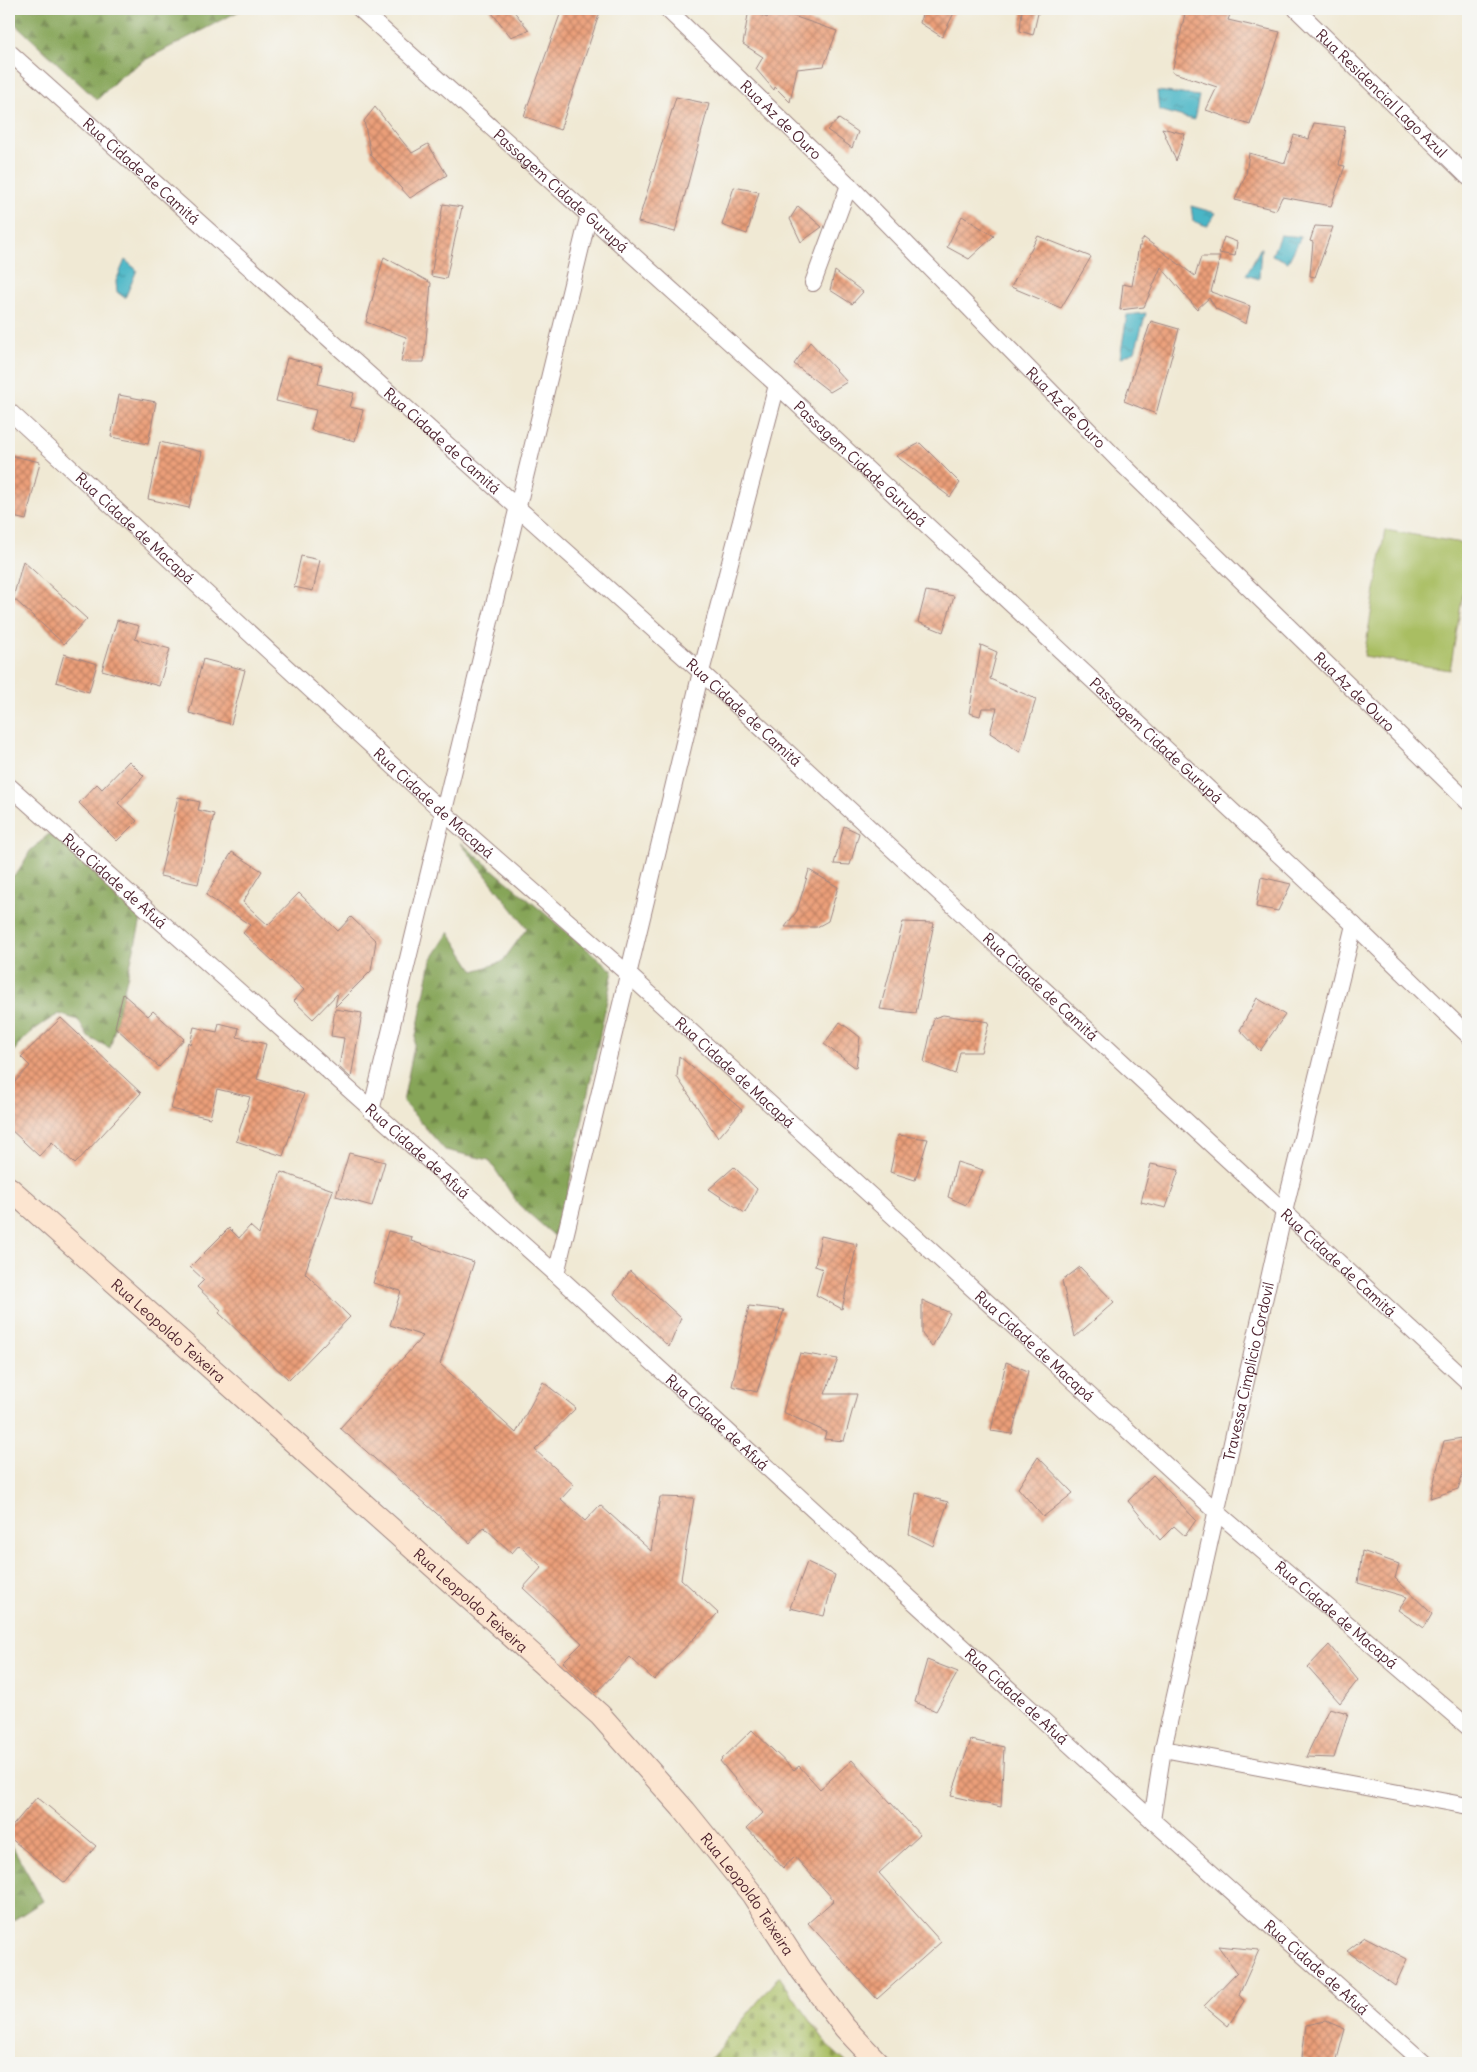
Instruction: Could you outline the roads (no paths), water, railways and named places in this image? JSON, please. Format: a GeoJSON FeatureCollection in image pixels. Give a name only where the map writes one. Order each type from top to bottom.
{"type":"FeatureCollection","features":[{"type":"Feature","properties":{"kind":"main road","name":"Rua Leopoldo Teixeira"},"geometry":{"type":"LineString","coordinates":[[9,1188],[600,1715],[685,1811],[752,1894],[802,1971],[845,2028],[878,2063]]}},
{"type":"Feature","properties":{"kind":"street","name":"Passagem Cidade Gurupá"},"geometry":{"type":"LineString","coordinates":[[360,9],[777,385],[1354,925],[1468,1035]]}},
{"type":"Feature","properties":{"kind":"street","name":"Rua Az de Ouro"},"geometry":{"type":"LineString","coordinates":[[667,9],[849,185],[1117,459],[1468,802]]}},
{"type":"Feature","properties":{"kind":"street","name":"Rua Residencial Lago Azul"},"geometry":{"type":"LineString","coordinates":[[1296,9],[1468,177]]}},
{"type":"Feature","properties":{"kind":"street","name":"Rua Cidade de Camitá"},"geometry":{"type":"LineString","coordinates":[[9,52],[519,511],[701,672],[1468,1382]]}},
{"type":"Feature","properties":{"kind":"street"},"geometry":{"type":"LineString","coordinates":[[813,283],[849,185]]}},
{"type":"Feature","properties":{"kind":"street"},"geometry":{"type":"LineString","coordinates":[[371,1111],[442,812],[519,511],[589,214]]}},
{"type":"Feature","properties":{"kind":"street"},"geometry":{"type":"LineString","coordinates":[[556,1274],[701,672],[777,385]]}},
{"type":"Feature","properties":{"kind":"street","name":"Rua Cidade de Macapá"},"geometry":{"type":"LineString","coordinates":[[9,411],[442,812],[628,974],[1217,1512],[1468,1727]]}},
{"type":"Feature","properties":{"kind":"street","name":"Rua Cidade de Afuá"},"geometry":{"type":"LineString","coordinates":[[9,786],[371,1111],[556,1274],[1152,1820],[1424,2063]]}},
{"type":"Feature","properties":{"kind":"street","name":"Travessa Cimplicio Cordovil"},"geometry":{"type":"LineString","coordinates":[[1152,1820],[1163,1749],[1284,1212],[1354,925]]}},
{"type":"Feature","properties":{"kind":"street"},"geometry":{"type":"LineString","coordinates":[[1163,1749],[1468,1806]]}},
{"type":"Feature","properties":{"kind":"water"},"geometry":{"type":"Polygon","coordinates":[[[1157,91],[1199,96],[1194,120],[1159,110],[1157,91]]]}},
{"type":"Feature","properties":{"kind":"water"},"geometry":{"type":"Polygon","coordinates":[[[1191,206],[1216,213],[1207,226],[1193,221],[1191,206]]]}},
{"type":"Feature","properties":{"kind":"water"},"geometry":{"type":"Polygon","coordinates":[[[1280,235],[1301,237],[1288,262],[1272,255],[1280,235]]]}},
{"type":"Feature","properties":{"kind":"water"},"geometry":{"type":"Polygon","coordinates":[[[1261,247],[1259,279],[1246,275],[1261,247]]]}},
{"type":"Feature","properties":{"kind":"water"},"geometry":{"type":"Polygon","coordinates":[[[125,260],[137,270],[125,298],[117,292],[116,281],[125,260]]]}},
{"type":"Feature","properties":{"kind":"water"},"geometry":{"type":"Polygon","coordinates":[[[1146,313],[1135,351],[1120,358],[1127,315],[1146,313]]]}}]}
